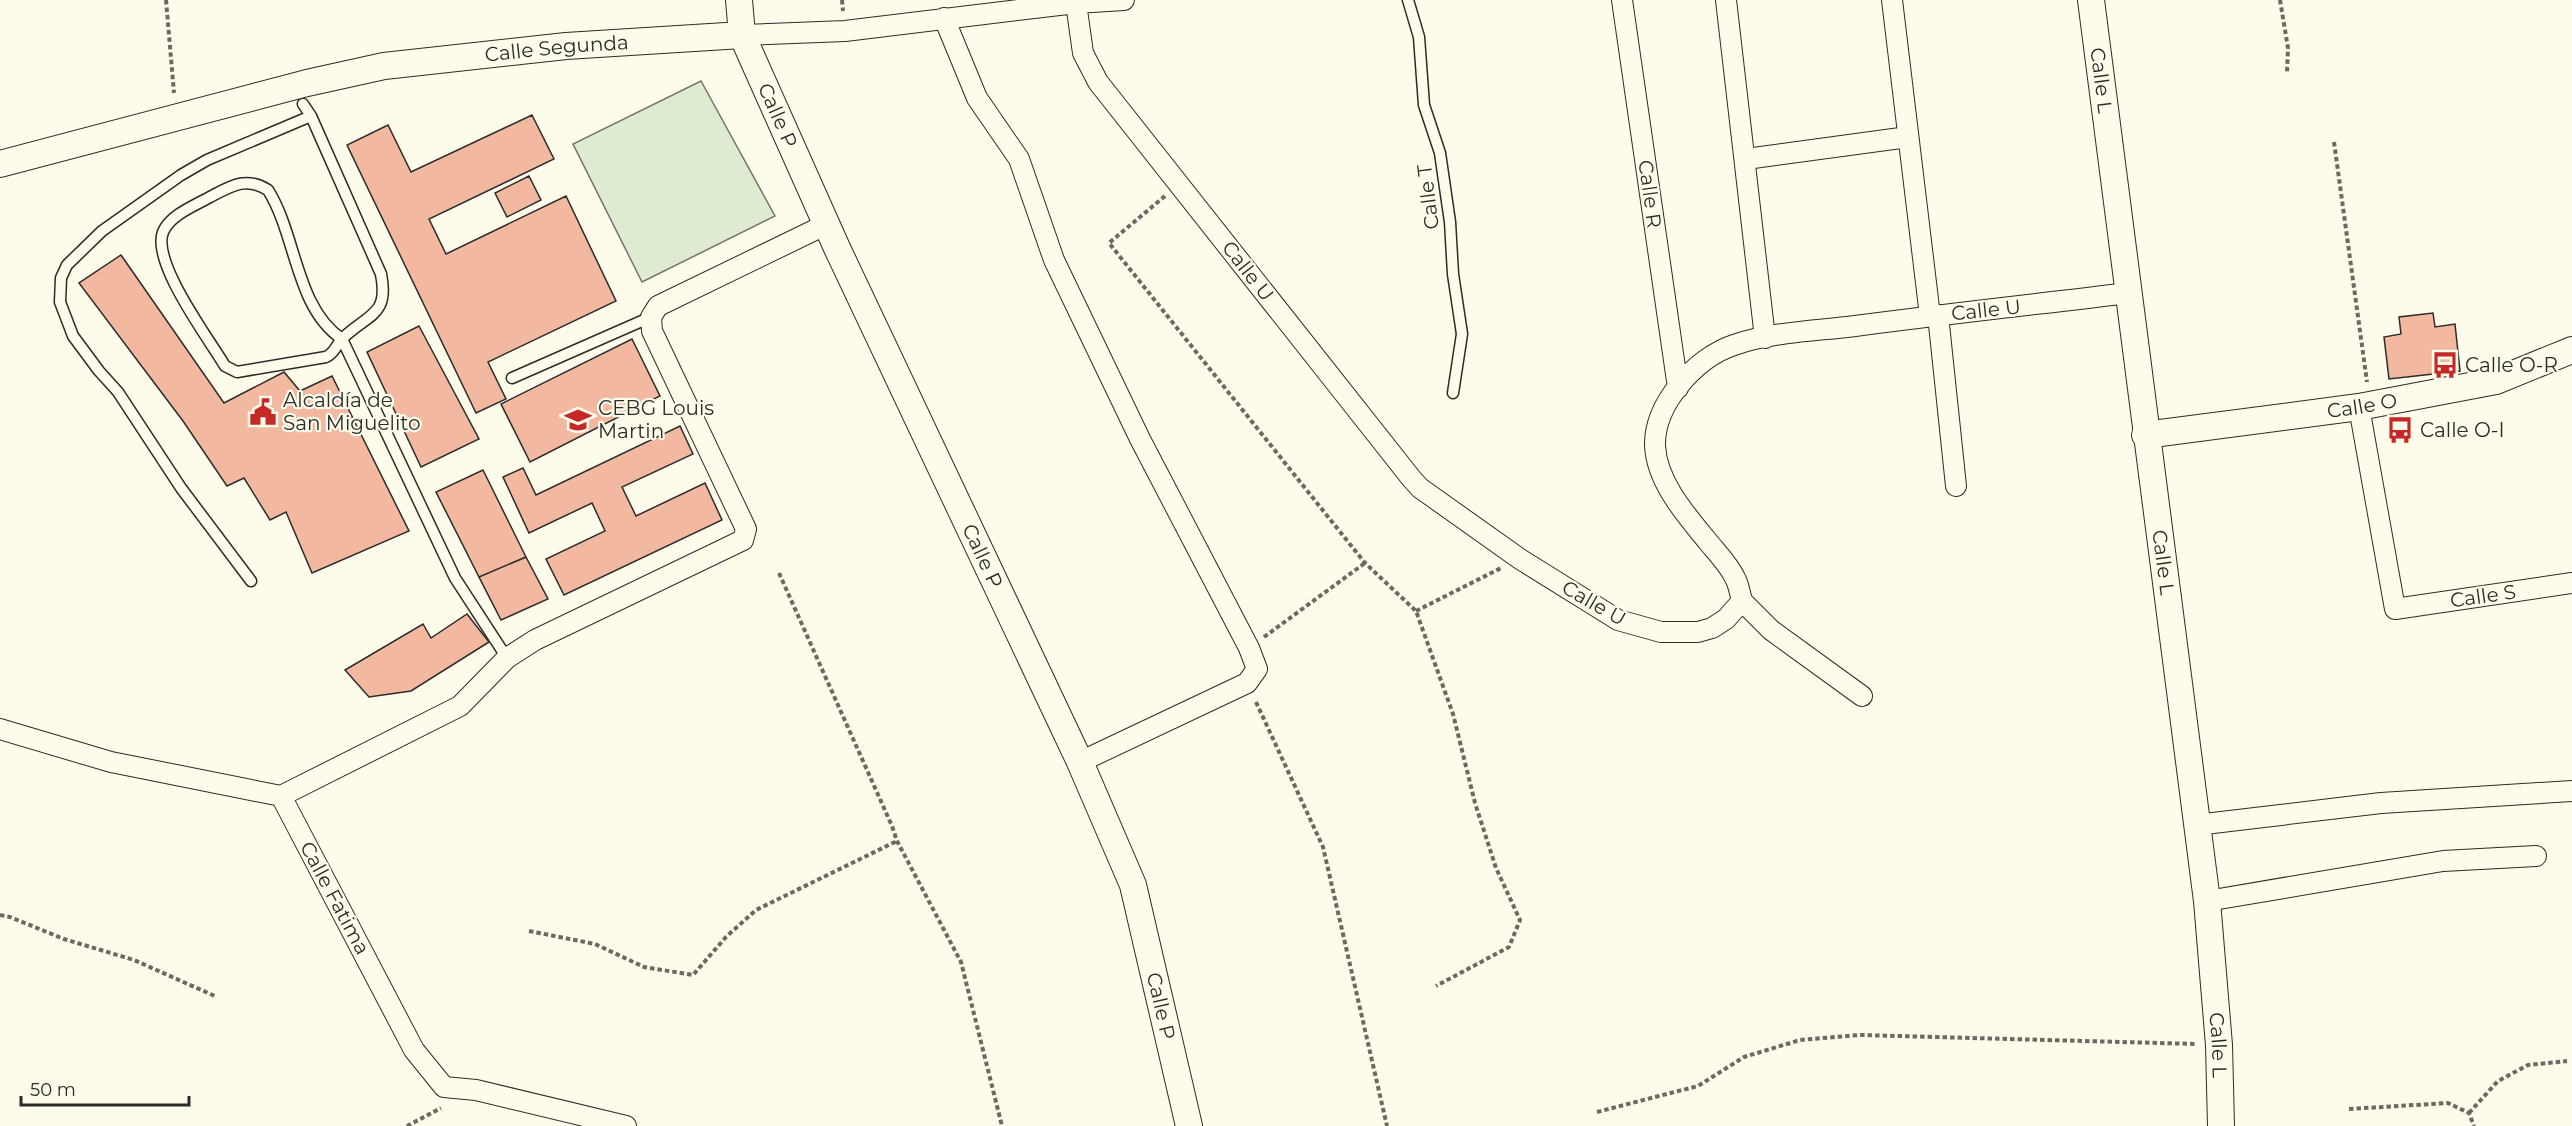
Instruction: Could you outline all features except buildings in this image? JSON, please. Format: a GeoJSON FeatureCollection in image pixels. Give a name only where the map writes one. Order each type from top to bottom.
{"type":"FeatureCollection","features":[{"type":"Feature","properties":{"kind":"street","name":"Calle P"},"geometry":{"type":"LineString","coordinates":[[739,0],[742,35],[827,224],[1080,762],[1133,885],[1189,1126]]}},
{"type":"Feature","properties":{"kind":"street","name":"Calle Segunda"},"geometry":{"type":"LineString","coordinates":[[0,164],[307,83],[384,66],[566,46],[845,31],[1076,3],[1124,0]]}},
{"type":"Feature","properties":{"kind":"street","name":"Calle R"},"geometry":{"type":"LineString","coordinates":[[1622,0],[1678,388]]}},
{"type":"Feature","properties":{"kind":"street"},"geometry":{"type":"LineString","coordinates":[[1726,0],[1765,338]]}},
{"type":"Feature","properties":{"kind":"street"},"geometry":{"type":"LineString","coordinates":[[1892,0],[1908,137],[1956,486]]}},
{"type":"Feature","properties":{"kind":"street","name":"Calle L"},"geometry":{"type":"LineString","coordinates":[[2091,0],[2145,435],[2207,901],[2219,1045],[2221,1126]]}},
{"type":"Feature","properties":{"kind":"street","name":"Calle U"},"geometry":{"type":"LineString","coordinates":[[1076,3],[1083,52],[1090,69],[1420,488],[1520,559],[1618,620],[1661,632],[1698,632],[1712,628],[1726,619],[1742,601],[1737,582],[1729,567],[1674,497],[1659,469],[1655,448],[1656,429],[1661,412],[1678,388],[1715,353],[1734,344],[1765,338],[1934,315],[2129,293]]}},
{"type":"Feature","properties":{"kind":"street"},"geometry":{"type":"LineString","coordinates":[[944,18],[977,98],[1019,159],[1054,260],[1140,439],[1249,648],[1257,669],[1247,683],[1080,762]]}},
{"type":"Feature","properties":{"kind":"street"},"geometry":{"type":"LineString","coordinates":[[1746,159],[1908,137]]}},
{"type":"Feature","properties":{"kind":"street"},"geometry":{"type":"LineString","coordinates":[[0,729],[111,762],[281,796],[460,706],[507,658],[535,640],[743,540],[746,529],[652,332],[651,317],[658,306],[827,224]]}},
{"type":"Feature","properties":{"kind":"street","name":"Calle O"},"geometry":{"type":"LineString","coordinates":[[2145,435],[2359,407],[2496,381],[2572,350]]}},
{"type":"Feature","properties":{"kind":"street","name":"Calle S"},"geometry":{"type":"LineString","coordinates":[[2359,407],[2395,609],[2572,583]]}},
{"type":"Feature","properties":{"kind":"street"},"geometry":{"type":"LineString","coordinates":[[1742,601],[1771,630],[1862,696]]}},
{"type":"Feature","properties":{"kind":"street"},"geometry":{"type":"LineString","coordinates":[[2196,825],[2381,802],[2572,791]]}},
{"type":"Feature","properties":{"kind":"street","name":"Calle Fatima"},"geometry":{"type":"LineString","coordinates":[[281,796],[414,1050],[444,1087],[476,1090],[626,1126]]}},
{"type":"Feature","properties":{"kind":"street"},"geometry":{"type":"LineString","coordinates":[[2207,901],[2443,861],[2536,856]]}},
{"type":"Feature","properties":{"kind":"lane","name":"Calle T"},"geometry":{"type":"LineString","coordinates":[[1408,0],[1419,37],[1424,105],[1440,153],[1450,222],[1453,274],[1462,334],[1453,393]]}},
{"type":"Feature","properties":{"kind":"lane"},"geometry":{"type":"LineString","coordinates":[[303,104],[311,116],[381,274],[384,299],[380,308],[342,339],[334,353],[326,357],[237,372],[225,366],[168,273],[161,250],[162,234],[169,223],[184,211],[237,183],[259,184],[268,190],[273,198],[311,304],[328,329],[342,339],[455,578],[507,658]]}},
{"type":"Feature","properties":{"kind":"lane"},"geometry":{"type":"LineString","coordinates":[[251,581],[181,488],[118,392],[73,336],[60,302],[61,278],[67,265],[102,231],[182,175],[207,160],[311,116]]}},
{"type":"Feature","properties":{"kind":"lane"},"geometry":{"type":"LineString","coordinates":[[512,378],[651,317]]}},
{"type":"Feature","properties":{"kind":"path"},"geometry":{"type":"LineString","coordinates":[[166,0],[175,98]]}},
{"type":"Feature","properties":{"kind":"path"},"geometry":{"type":"LineString","coordinates":[[2280,0],[2288,48],[2287,72]]}},
{"type":"Feature","properties":{"kind":"path"},"geometry":{"type":"LineString","coordinates":[[2334,142],[2367,382]]}},
{"type":"Feature","properties":{"kind":"path"},"geometry":{"type":"LineString","coordinates":[[1179,184],[1109,243],[1365,563],[1416,611],[1453,714],[1475,802],[1496,868],[1520,920],[1509,947],[1436,986]]}},
{"type":"Feature","properties":{"kind":"path"},"geometry":{"type":"LineString","coordinates":[[1416,611],[1520,559]]}},
{"type":"Feature","properties":{"kind":"path"},"geometry":{"type":"LineString","coordinates":[[1249,648],[1365,563]]}},
{"type":"Feature","properties":{"kind":"path"},"geometry":{"type":"LineString","coordinates":[[779,573],[897,841],[961,962],[1002,1126]]}},
{"type":"Feature","properties":{"kind":"path"},"geometry":{"type":"LineString","coordinates":[[1247,683],[1323,847],[1387,1126]]}},
{"type":"Feature","properties":{"kind":"path"},"geometry":{"type":"LineString","coordinates":[[529,931],[595,944],[644,967],[693,975],[726,937],[756,910],[897,841]]}},
{"type":"Feature","properties":{"kind":"path"},"geometry":{"type":"LineString","coordinates":[[0,915],[64,939],[134,960],[217,997]]}},
{"type":"Feature","properties":{"kind":"path"},"geometry":{"type":"LineString","coordinates":[[1597,1112],[1698,1086],[1744,1057],[1800,1040],[1860,1035],[2219,1045]]}},
{"type":"Feature","properties":{"kind":"path"},"geometry":{"type":"LineString","coordinates":[[2469,1113],[2498,1082],[2528,1065],[2567,1061]]}},
{"type":"Feature","properties":{"kind":"path"},"geometry":{"type":"LineString","coordinates":[[2349,1109],[2448,1103],[2469,1113],[2474,1126]]}},
{"type":"Feature","properties":{"kind":"green space"},"geometry":{"type":"Polygon","coordinates":[[[701,81],[775,216],[642,282],[573,144],[701,81]]]}},
{"type":"Feature","properties":{"kind":"place","name":"Calle O-R"},"geometry":{"type":"Point","coordinates":[2445,365]}},
{"type":"Feature","properties":{"kind":"place","name":"Alcaldía de San Miguelito"},"geometry":{"type":"Point","coordinates":[263,412]}},
{"type":"Feature","properties":{"kind":"place","name":"CEBG Louis Martin"},"geometry":{"type":"Point","coordinates":[578,420]}},
{"type":"Feature","properties":{"kind":"place","name":"Calle O-I"},"geometry":{"type":"Point","coordinates":[2400,430]}}]}
